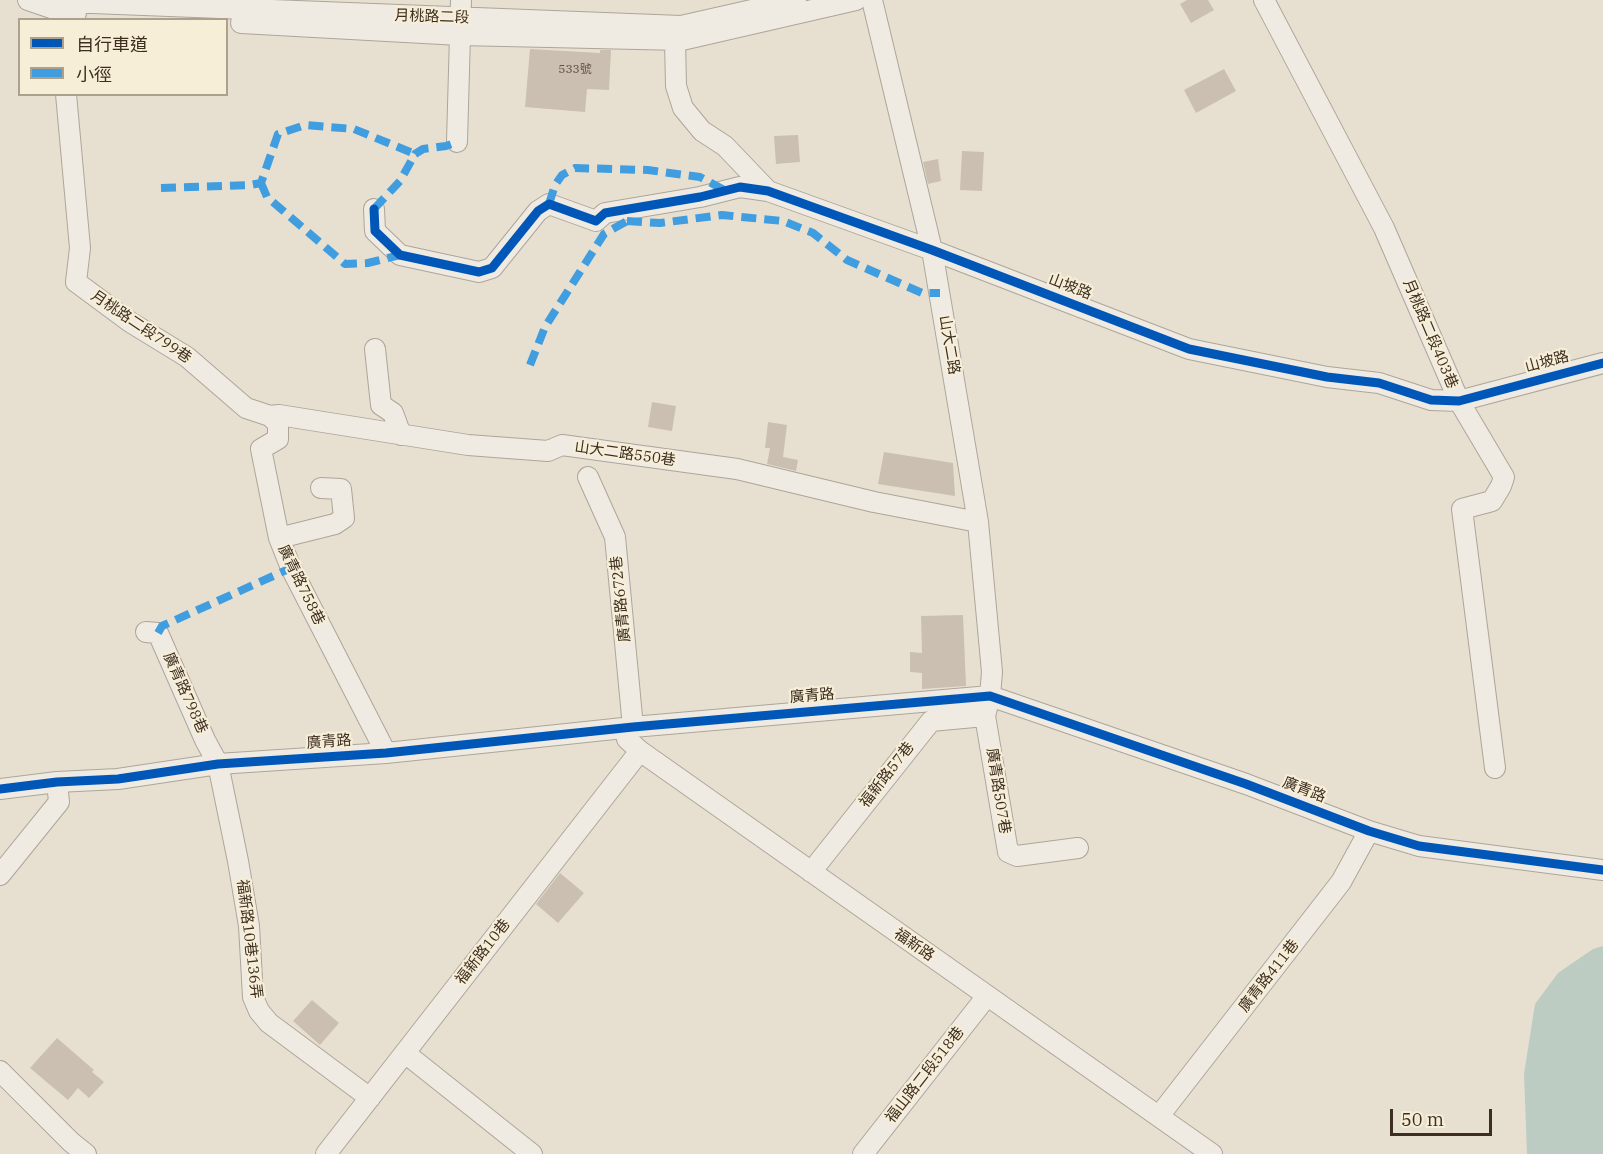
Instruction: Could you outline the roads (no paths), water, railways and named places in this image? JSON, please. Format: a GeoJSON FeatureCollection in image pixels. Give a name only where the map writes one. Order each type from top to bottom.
{"type":"FeatureCollection","features":[{"type":"Feature","properties":{"kind":"street"},"geometry":{"type":"LineString","coordinates":[[27,0],[65,7],[167,18]]}},
{"type":"Feature","properties":{"kind":"street","name":"月桃路二段"},"geometry":{"type":"LineString","coordinates":[[65,7],[681,26],[795,0]]}},
{"type":"Feature","properties":{"kind":"street","name":"月桃路二段"},"geometry":{"type":"LineString","coordinates":[[228,22],[460,18],[682,40],[856,0]]}},
{"type":"Feature","properties":{"kind":"street","name":"山大二路"},"geometry":{"type":"LineString","coordinates":[[872,0],[932,250],[978,522],[992,672],[990,696]]}},
{"type":"Feature","properties":{"kind":"street","name":"月桃路二段403巷"},"geometry":{"type":"LineString","coordinates":[[1264,0],[1384,228],[1459,401],[1504,477],[1492,501],[1462,509],[1495,768]]}},
{"type":"Feature","properties":{"kind":"street"},"geometry":{"type":"LineString","coordinates":[[458,142],[460,18]]}},
{"type":"Feature","properties":{"kind":"street"},"geometry":{"type":"LineString","coordinates":[[675,40],[676,86],[683,108],[702,131],[725,146],[768,191]]}},
{"type":"Feature","properties":{"kind":"street","name":"月桃路二段799巷"},"geometry":{"type":"LineString","coordinates":[[66,96],[80,248],[76,282],[130,322],[187,357],[246,408],[270,416]]}},
{"type":"Feature","properties":{"kind":"street","name":"山坡路"},"geometry":{"type":"LineString","coordinates":[[374,209],[375,231],[400,255],[479,272],[492,268],[538,211],[549,204],[596,221],[605,213],[699,197],[740,187],[768,191],[932,250],[1189,349],[1327,377],[1379,383],[1431,400],[1459,401],[1603,363]]}},
{"type":"Feature","properties":{"kind":"street"},"geometry":{"type":"LineString","coordinates":[[375,349],[381,405],[393,413],[401,435]]}},
{"type":"Feature","properties":{"kind":"street","name":"山大二路550巷"},"geometry":{"type":"LineString","coordinates":[[270,416],[279,415],[468,446],[548,452],[562,445],[737,469],[874,502],[978,522]]}},
{"type":"Feature","properties":{"kind":"street","name":"廣青路758巷"},"geometry":{"type":"LineString","coordinates":[[270,416],[278,424],[278,439],[261,449],[279,538],[291,568],[386,753]]}},
{"type":"Feature","properties":{"kind":"street","name":"廣青路672巷"},"geometry":{"type":"LineString","coordinates":[[588,477],[615,537],[629,728]]}},
{"type":"Feature","properties":{"kind":"street"},"geometry":{"type":"LineString","coordinates":[[279,538],[335,524],[344,518],[341,489],[321,488]]}},
{"type":"Feature","properties":{"kind":"street","name":"廣青路798巷"},"geometry":{"type":"LineString","coordinates":[[146,632],[158,633],[205,740],[218,764]]}},
{"type":"Feature","properties":{"kind":"street","name":"廣青路"},"geometry":{"type":"LineString","coordinates":[[0,789],[57,782],[118,779],[218,764],[386,753],[629,728],[990,696],[1246,784],[1369,831],[1419,846],[1603,870]]}},
{"type":"Feature","properties":{"kind":"street","name":"廣青路507巷"},"geometry":{"type":"LineString","coordinates":[[990,696],[985,716],[1008,852],[1017,856],[1078,848]]}},
{"type":"Feature","properties":{"kind":"street","name":"福新路57巷"},"geometry":{"type":"LineString","coordinates":[[811,872],[931,721],[985,716]]}},
{"type":"Feature","properties":{"kind":"street","name":"福新路"},"geometry":{"type":"LineString","coordinates":[[629,728],[627,739],[640,751],[1212,1154]]}},
{"type":"Feature","properties":{"kind":"street","name":"福新路10巷"},"geometry":{"type":"LineString","coordinates":[[326,1154],[640,751]]}},
{"type":"Feature","properties":{"kind":"street","name":"福新路10巷136弄"},"geometry":{"type":"LineString","coordinates":[[218,764],[249,926],[253,997],[259,1011],[269,1023],[370,1098]]}},
{"type":"Feature","properties":{"kind":"street"},"geometry":{"type":"LineString","coordinates":[[0,875],[59,802],[57,782]]}},
{"type":"Feature","properties":{"kind":"street","name":"廣青路411巷"},"geometry":{"type":"LineString","coordinates":[[1159,1116],[1341,882],[1369,831]]}},
{"type":"Feature","properties":{"kind":"street","name":"福山路二段518巷"},"geometry":{"type":"LineString","coordinates":[[863,1154],[987,996]]}},
{"type":"Feature","properties":{"kind":"street"},"geometry":{"type":"LineString","coordinates":[[405,1053],[532,1154]]}},
{"type":"Feature","properties":{"kind":"street"},"geometry":{"type":"LineString","coordinates":[[0,1071],[86,1154]]}}]}
